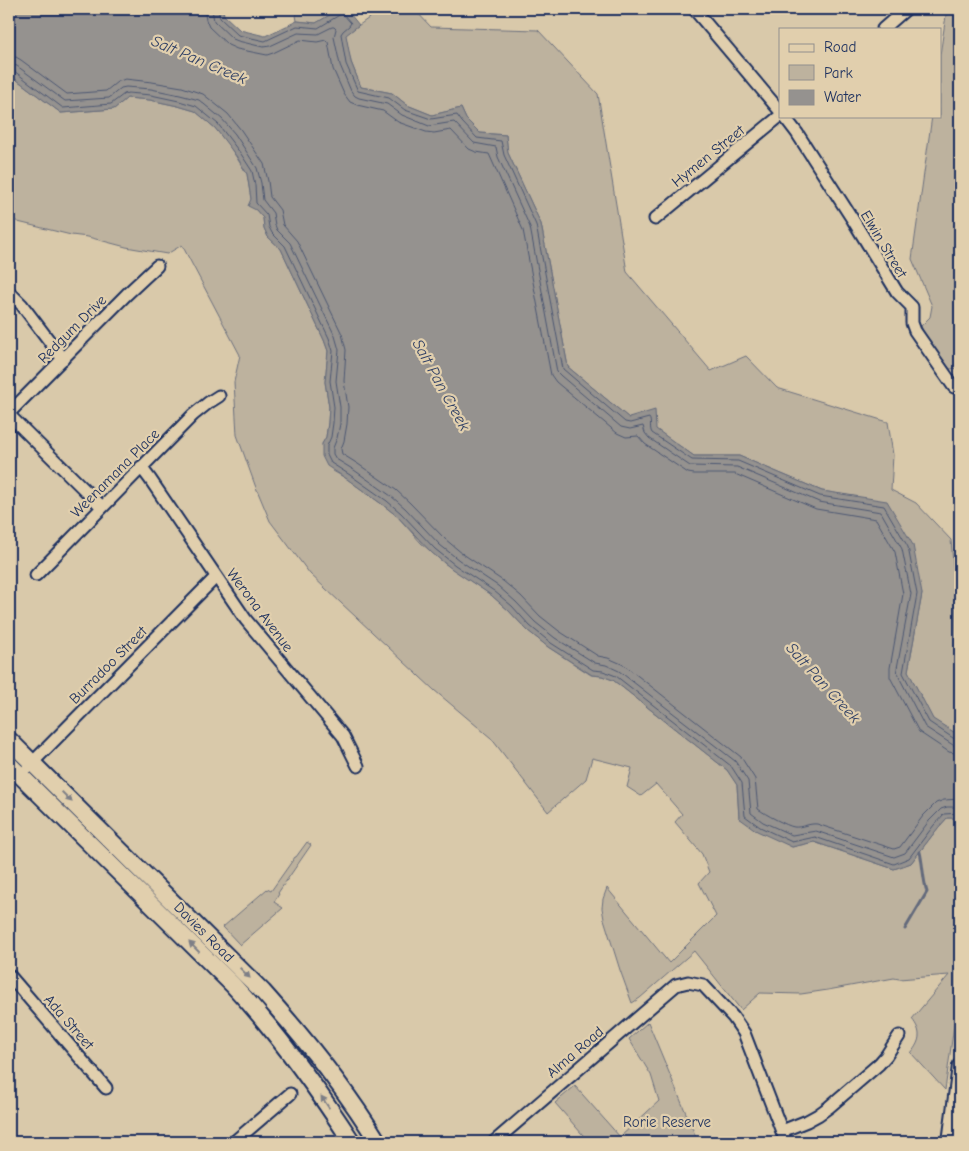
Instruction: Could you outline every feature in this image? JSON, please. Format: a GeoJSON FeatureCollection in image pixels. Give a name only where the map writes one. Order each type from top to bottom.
{"type":"FeatureCollection","features":[{"type":"Feature","properties":{"kind":"highway","name":"Davies Road"},"geometry":{"type":"LineString","coordinates":[[9,740],[248,975],[301,1036],[346,1093],[378,1142]]}},
{"type":"Feature","properties":{"kind":"highway","name":"Davies Road"},"geometry":{"type":"LineString","coordinates":[[12,771],[253,1006],[298,1063],[352,1142]]}},
{"type":"Feature","properties":{"kind":"main road"},"geometry":{"type":"LineString","coordinates":[[950,1142],[960,1066]]}},
{"type":"Feature","properties":{"kind":"street"},"geometry":{"type":"LineString","coordinates":[[694,9],[779,110]]}},
{"type":"Feature","properties":{"kind":"street"},"geometry":{"type":"LineString","coordinates":[[884,28],[906,9]]}},
{"type":"Feature","properties":{"kind":"street","name":"Hymen Street"},"geometry":{"type":"LineString","coordinates":[[655,219],[779,117]]}},
{"type":"Feature","properties":{"kind":"street","name":"Elwin Street"},"geometry":{"type":"LineString","coordinates":[[786,118],[853,220],[897,292],[912,307],[912,323],[915,330],[954,387]]}},
{"type":"Feature","properties":{"kind":"street","name":"Redgum Drive"},"geometry":{"type":"LineString","coordinates":[[9,414],[139,281],[157,266]]}},
{"type":"Feature","properties":{"kind":"street"},"geometry":{"type":"LineString","coordinates":[[9,292],[22,305],[63,359]]}},
{"type":"Feature","properties":{"kind":"street","name":"Weenamana Place"},"geometry":{"type":"LineString","coordinates":[[36,574],[200,408],[219,396]]}},
{"type":"Feature","properties":{"kind":"street"},"geometry":{"type":"LineString","coordinates":[[9,414],[102,507]]}},
{"type":"Feature","properties":{"kind":"street","name":"Werona Avenue"},"geometry":{"type":"LineString","coordinates":[[141,468],[150,478],[256,633],[343,736],[358,766]]}},
{"type":"Feature","properties":{"kind":"street","name":"Burradoo Street"},"geometry":{"type":"LineString","coordinates":[[12,771],[32,763],[216,577]]}},
{"type":"Feature","properties":{"kind":"street","name":"Ada Street"},"geometry":{"type":"LineString","coordinates":[[9,975],[106,1088]]}},
{"type":"Feature","properties":{"kind":"street","name":"Alma Road"},"geometry":{"type":"LineString","coordinates":[[494,1142],[676,985],[688,982],[703,985],[733,1017],[744,1033],[784,1137]]}},
{"type":"Feature","properties":{"kind":"street"},"geometry":{"type":"LineString","coordinates":[[784,1137],[823,1111],[879,1064],[899,1036]]}},
{"type":"Feature","properties":{"kind":"street"},"geometry":{"type":"LineString","coordinates":[[234,1142],[290,1094]]}},
{"type":"Feature","properties":{"kind":"green space"},"geometry":{"type":"Polygon","coordinates":[[[295,9],[340,9],[316,23],[297,21],[295,9]]]}},
{"type":"Feature","properties":{"kind":"green space"},"geometry":{"type":"Polygon","coordinates":[[[380,9],[414,9],[431,27],[538,30],[598,94],[627,272],[711,371],[746,356],[777,388],[888,422],[893,455],[891,490],[916,503],[951,540],[955,586],[959,735],[933,720],[908,671],[922,594],[887,502],[822,491],[739,456],[694,456],[655,429],[629,418],[568,367],[541,224],[508,153],[506,135],[480,133],[466,119],[461,108],[432,115],[407,105],[392,93],[361,87],[351,62],[345,35],[380,9]]]}},
{"type":"Feature","properties":{"kind":"green space"},"geometry":{"type":"Polygon","coordinates":[[[947,9],[960,9],[960,368],[950,369],[925,336],[921,326],[930,317],[932,306],[912,259],[932,118],[942,118],[942,42],[947,9]]]}},
{"type":"Feature","properties":{"kind":"green space"},"geometry":{"type":"Polygon","coordinates":[[[9,74],[61,113],[114,109],[127,98],[150,100],[195,111],[215,128],[226,141],[247,174],[251,199],[256,210],[263,218],[264,228],[268,237],[281,249],[328,351],[325,382],[329,407],[326,437],[322,444],[333,471],[347,479],[397,516],[421,543],[444,563],[491,595],[527,630],[548,647],[591,675],[613,680],[727,770],[737,785],[739,818],[792,847],[814,842],[894,869],[911,863],[947,818],[960,818],[960,982],[945,1090],[911,1053],[917,1044],[919,1036],[919,1032],[912,1019],[949,975],[894,978],[801,994],[760,993],[741,1010],[694,951],[632,1003],[604,919],[602,908],[607,888],[669,963],[716,916],[699,883],[709,872],[702,854],[675,822],[682,814],[656,784],[641,796],[627,787],[632,768],[592,758],[586,779],[548,812],[491,738],[434,690],[310,574],[270,521],[255,485],[237,435],[234,382],[240,355],[182,245],[167,254],[71,235],[18,222],[9,217],[9,74]]]}},
{"type":"Feature","properties":{"kind":"green space"},"geometry":{"type":"Polygon","coordinates":[[[307,842],[311,845],[278,893],[274,902],[283,908],[240,945],[223,927],[267,889],[271,891],[307,842]]]}},
{"type":"Feature","properties":{"kind":"green space","name":"Rorie Reserve"},"geometry":{"type":"Polygon","coordinates":[[[648,1022],[698,1142],[589,1142],[555,1103],[575,1086],[620,1137],[659,1101],[651,1075],[629,1039],[648,1022]]]}},
{"type":"Feature","properties":{"kind":"water","name":"Salt Pan Creek"},"geometry":{"type":"Polygon","coordinates":[[[9,9],[223,9],[224,15],[240,30],[265,36],[297,21],[316,23],[340,9],[346,9],[359,25],[346,35],[351,62],[361,87],[392,93],[407,105],[432,115],[461,108],[466,119],[480,133],[506,135],[508,153],[541,224],[568,367],[629,418],[655,410],[656,429],[694,456],[739,456],[822,491],[887,501],[913,545],[922,594],[908,671],[933,719],[960,736],[960,818],[947,818],[911,863],[894,869],[814,842],[792,847],[757,831],[739,818],[737,785],[727,770],[613,680],[592,675],[548,647],[527,630],[491,595],[432,553],[397,516],[327,466],[322,456],[322,444],[326,437],[328,423],[329,407],[325,382],[328,351],[281,249],[268,237],[264,228],[263,218],[256,210],[248,206],[251,199],[247,174],[215,128],[195,111],[150,100],[127,98],[114,109],[61,113],[9,74],[9,9]]]}},
{"type":"Feature","properties":{"kind":"waterway"},"geometry":{"type":"LineString","coordinates":[[905,929],[927,892],[920,852]]}}]}
